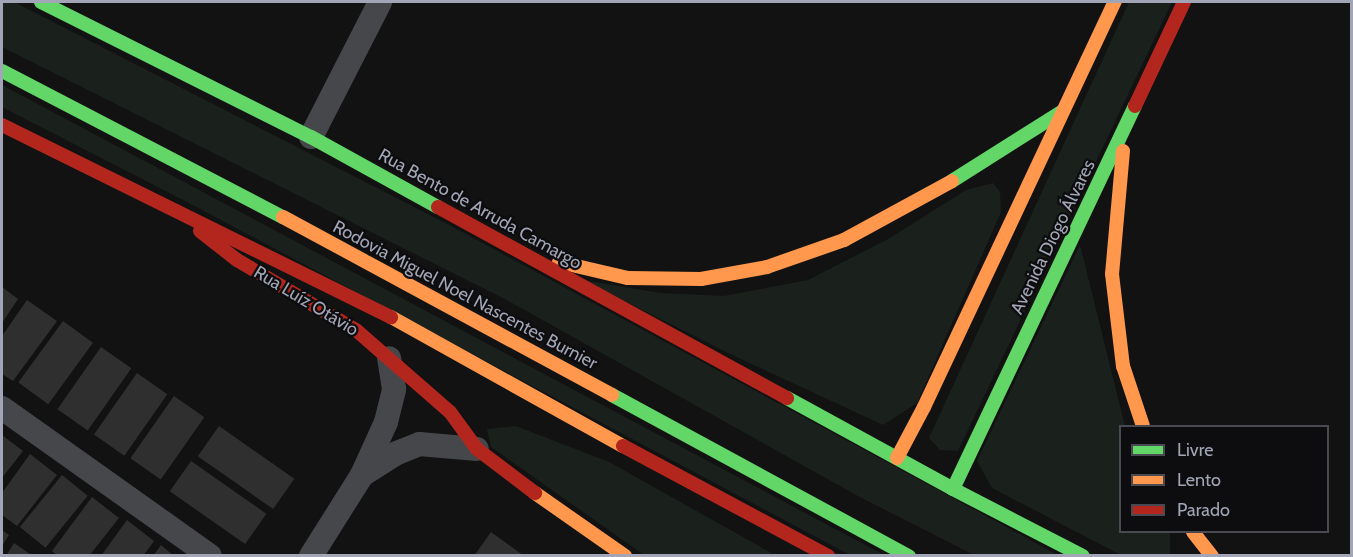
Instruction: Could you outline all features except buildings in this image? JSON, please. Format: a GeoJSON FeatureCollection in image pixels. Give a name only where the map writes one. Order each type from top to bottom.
{"type":"FeatureCollection","features":[{"type":"Feature","properties":{"kind":"main road","name":"Rua Bento de Arruda Camargo"},"geometry":{"type":"LineString","coordinates":[[41,2],[311,137],[530,256],[608,302],[953,489],[1083,555]]}},
{"type":"Feature","properties":{"kind":"main road"},"geometry":{"type":"LineString","coordinates":[[897,458],[1115,2]]}},
{"type":"Feature","properties":{"kind":"main road","name":"Avenida Diogo Álvares"},"geometry":{"type":"LineString","coordinates":[[953,489],[1184,2]]}},
{"type":"Feature","properties":{"kind":"main road","name":"Rodovia Miguel Noel Nascentes Burnier"},"geometry":{"type":"LineString","coordinates":[[2,70],[251,200],[909,555]]}},
{"type":"Feature","properties":{"kind":"main road"},"geometry":{"type":"LineString","coordinates":[[530,256],[628,278],[701,279],[767,267],[844,240],[927,197],[1061,112]]}},
{"type":"Feature","properties":{"kind":"main road"},"geometry":{"type":"LineString","coordinates":[[2,125],[408,326],[621,445],[828,555]]}},
{"type":"Feature","properties":{"kind":"main road"},"geometry":{"type":"LineString","coordinates":[[1125,129],[1112,274],[1123,366],[1143,425]]}},
{"type":"Feature","properties":{"kind":"main road","name":"Rua Luíz Otávio"},"geometry":{"type":"LineString","coordinates":[[177,213],[237,260],[324,309],[356,330],[450,411],[477,449],[557,510],[625,555]]}},
{"type":"Feature","properties":{"kind":"main road"},"geometry":{"type":"LineString","coordinates":[[1195,533],[1212,555]]}},
{"type":"Feature","properties":{"kind":"street"},"geometry":{"type":"LineString","coordinates":[[311,137],[380,2]]}},
{"type":"Feature","properties":{"kind":"street"},"geometry":{"type":"LineString","coordinates":[[310,555],[362,475],[386,422],[394,389],[389,358]]}},
{"type":"Feature","properties":{"kind":"street"},"geometry":{"type":"LineString","coordinates":[[2,408],[210,555]]}},
{"type":"Feature","properties":{"kind":"street"},"geometry":{"type":"LineString","coordinates":[[362,475],[397,453],[419,444],[477,449]]}},
{"type":"Feature","properties":{"kind":"shaded area"},"geometry":{"type":"Polygon","coordinates":[[[2,2],[14,2],[453,227],[1058,555],[974,555],[858,496],[505,299],[2,47],[2,2]]]}},
{"type":"Feature","properties":{"kind":"shaded area"},"geometry":{"type":"Polygon","coordinates":[[[1129,2],[1172,2],[958,451],[940,450],[929,438],[1129,2]]]}},
{"type":"Feature","properties":{"kind":"shaded area"},"geometry":{"type":"Polygon","coordinates":[[[2,85],[884,555],[850,555],[189,203],[2,107],[2,85]]]}},
{"type":"Feature","properties":{"kind":"shaded area"},"geometry":{"type":"Polygon","coordinates":[[[993,183],[1000,192],[1001,212],[917,403],[883,425],[728,353],[583,280],[660,293],[724,296],[808,280],[890,238],[966,190],[993,183]]]}},
{"type":"Feature","properties":{"kind":"shaded area"},"geometry":{"type":"Polygon","coordinates":[[[1080,245],[1125,425],[1119,425],[1119,533],[1170,533],[1170,555],[1121,555],[992,488],[977,461],[1080,245]]]}},
{"type":"Feature","properties":{"kind":"shaded area"},"geometry":{"type":"Polygon","coordinates":[[[516,426],[609,462],[775,555],[644,555],[491,447],[487,429],[516,426]]]}},
{"type":"Feature","properties":{"kind":"traffic: fast"},"geometry":{"type":"LineString","coordinates":[[41,2],[311,137],[438,207]]}},
{"type":"Feature","properties":{"kind":"traffic: fast"},"geometry":{"type":"LineString","coordinates":[[2,71],[283,217]]}},
{"type":"Feature","properties":{"kind":"traffic: fast"},"geometry":{"type":"LineString","coordinates":[[953,489],[1135,106]]}},
{"type":"Feature","properties":{"kind":"traffic: fast"},"geometry":{"type":"LineString","coordinates":[[952,181],[1061,112]]}},
{"type":"Feature","properties":{"kind":"traffic: fast"},"geometry":{"type":"LineString","coordinates":[[612,395],[909,556]]}},
{"type":"Feature","properties":{"kind":"traffic: fast"},"geometry":{"type":"LineString","coordinates":[[787,398],[953,489],[1083,556]]}},
{"type":"Feature","properties":{"kind":"traffic: slow"},"geometry":{"type":"LineString","coordinates":[[897,458],[924,407],[1115,2]]}},
{"type":"Feature","properties":{"kind":"traffic: slow"},"geometry":{"type":"LineString","coordinates":[[1123,151],[1112,274],[1123,366],[1143,425]]}},
{"type":"Feature","properties":{"kind":"traffic: slow"},"geometry":{"type":"LineString","coordinates":[[559,262],[628,278],[701,279],[767,267],[844,240],[952,181]]}},
{"type":"Feature","properties":{"kind":"traffic: slow"},"geometry":{"type":"LineString","coordinates":[[283,217],[612,395]]}},
{"type":"Feature","properties":{"kind":"traffic: slow"},"geometry":{"type":"LineString","coordinates":[[391,317],[623,446]]}},
{"type":"Feature","properties":{"kind":"traffic: slow"},"geometry":{"type":"LineString","coordinates":[[535,493],[625,556]]}},
{"type":"Feature","properties":{"kind":"traffic: slow"},"geometry":{"type":"LineString","coordinates":[[1194,533],[1212,556]]}},
{"type":"Feature","properties":{"kind":"traffic: jam"},"geometry":{"type":"LineString","coordinates":[[1135,106],[1184,2]]}},
{"type":"Feature","properties":{"kind":"traffic: jam"},"geometry":{"type":"LineString","coordinates":[[2,125],[391,317]]}},
{"type":"Feature","properties":{"kind":"traffic: jam"},"geometry":{"type":"LineString","coordinates":[[438,207],[787,398]]}},
{"type":"Feature","properties":{"kind":"traffic: jam"},"geometry":{"type":"LineString","coordinates":[[200,231],[237,260],[356,330],[450,412],[477,449],[535,493]]}},
{"type":"Feature","properties":{"kind":"traffic: jam"},"geometry":{"type":"LineString","coordinates":[[623,446],[828,556]]}}]}
